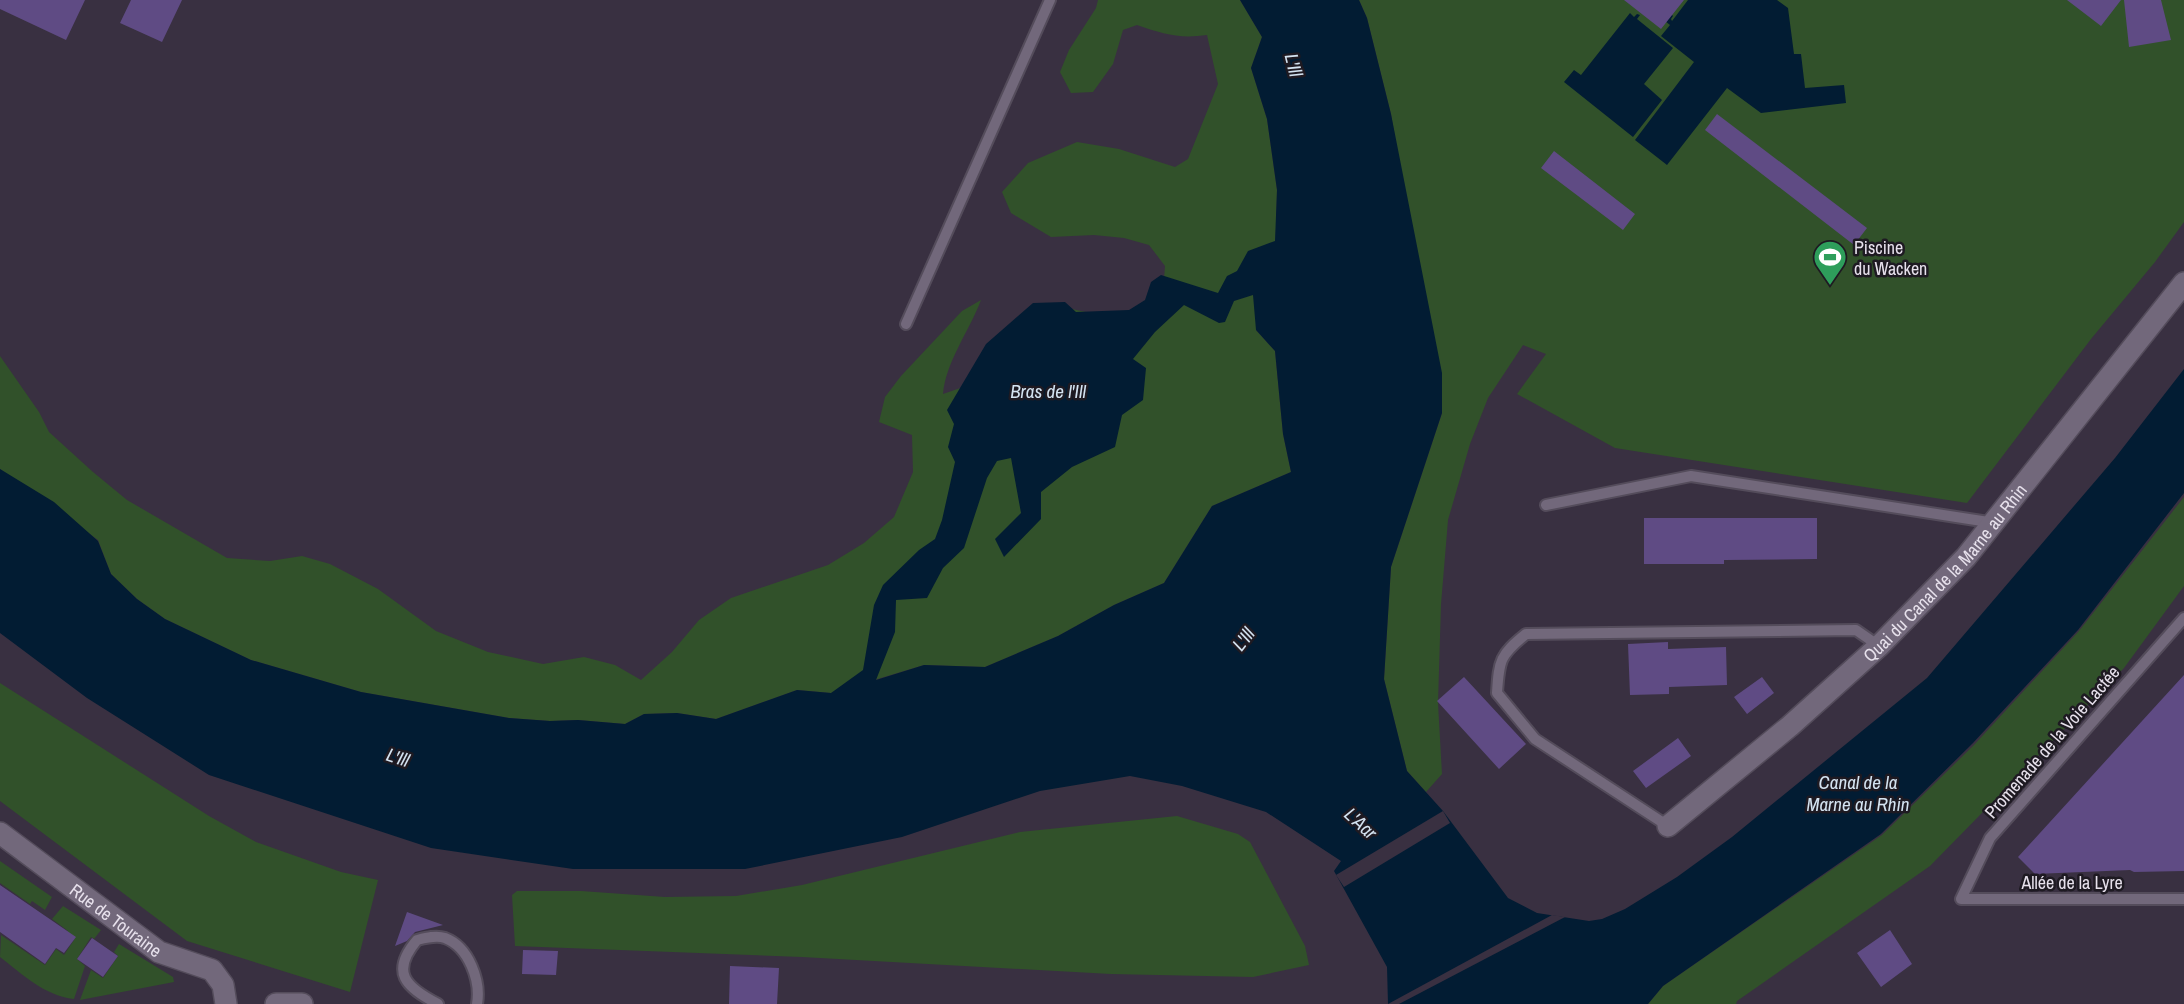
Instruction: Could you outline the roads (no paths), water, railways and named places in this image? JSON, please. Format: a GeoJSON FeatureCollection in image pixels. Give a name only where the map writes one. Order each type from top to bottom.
{"type":"FeatureCollection","features":[{"type":"Feature","properties":{"kind":"street","name":"Quai du Canal de la Marne au Rhin"},"geometry":{"type":"LineString","coordinates":[[1668,826],[1790,726],[1879,646],[1966,557],[2184,283]]}},
{"type":"Feature","properties":{"kind":"street","name":"Rue de Touraine"},"geometry":{"type":"LineString","coordinates":[[0,833],[159,952],[212,970],[223,985],[226,1004]]}},
{"type":"Feature","properties":{"kind":"street"},"geometry":{"type":"LineString","coordinates":[[276,1004],[302,1004]]}},
{"type":"Feature","properties":{"kind":"lane"},"geometry":{"type":"LineString","coordinates":[[906,324],[1050,0]]}},
{"type":"Feature","properties":{"kind":"lane"},"geometry":{"type":"LineString","coordinates":[[1546,505],[1690,476],[1995,523]]}},
{"type":"Feature","properties":{"kind":"lane","name":"Promenade de la Voie Lactée"},"geometry":{"type":"LineString","coordinates":[[1961,899],[1990,838],[2184,618]]}},
{"type":"Feature","properties":{"kind":"lane"},"geometry":{"type":"LineString","coordinates":[[1668,826],[1535,739],[1497,693],[1499,666],[1507,649],[1526,634],[1856,630],[1879,646]]}},
{"type":"Feature","properties":{"kind":"lane","name":"Allée de la Lyre"},"geometry":{"type":"LineString","coordinates":[[1961,899],[2184,900]]}},
{"type":"Feature","properties":{"kind":"lane"},"geometry":{"type":"LineString","coordinates":[[438,1004],[415,991],[406,982],[401,968],[407,952],[417,940],[445,938],[461,950],[473,971],[477,1004]]}},
{"type":"Feature","properties":{"kind":"water"},"geometry":{"type":"Polygon","coordinates":[[[1240,0],[1359,0],[1367,18],[1391,114],[1442,373],[1442,413],[1391,567],[1384,679],[1407,771],[1443,811],[1508,898],[1537,913],[1589,921],[1602,919],[1625,909],[1677,877],[1732,837],[1927,678],[2115,458],[2184,369],[2184,493],[2078,630],[1973,743],[1881,834],[1663,986],[1648,1004],[1388,1004],[1387,967],[1334,871],[1341,861],[1266,812],[1182,786],[1130,776],[1040,791],[902,837],[745,869],[573,869],[431,848],[209,775],[87,698],[0,633],[0,469],[54,502],[98,541],[111,574],[137,599],[165,619],[251,660],[361,692],[509,718],[625,724],[644,714],[677,713],[716,719],[797,690],[831,693],[863,670],[874,605],[883,585],[919,550],[935,539],[955,462],[948,447],[954,424],[947,410],[986,344],[1033,303],[1065,302],[1076,312],[1129,310],[1145,300],[1151,282],[1161,275],[1218,293],[1227,276],[1237,271],[1248,251],[1275,241],[1277,190],[1267,119],[1251,68],[1262,37],[1240,0]],[[1253,295],[1234,301],[1225,322],[1219,323],[1184,305],[1155,332],[1133,359],[1146,368],[1143,400],[1122,415],[1115,447],[1072,467],[1041,492],[1041,519],[1004,557],[995,539],[1021,513],[1011,458],[997,461],[987,478],[964,548],[943,568],[927,598],[896,600],[895,632],[876,680],[924,665],[985,667],[1058,636],[1114,605],[1164,583],[1212,506],[1291,472],[1283,434],[1275,351],[1256,330],[1253,295]]]}},
{"type":"Feature","properties":{"kind":"water"},"geometry":{"type":"Polygon","coordinates":[[[1688,0],[1777,0],[1788,8],[1794,54],[1801,54],[1805,88],[1844,85],[1846,103],[1761,113],[1727,88],[1667,165],[1635,140],[1694,62],[1661,36],[1670,25],[1665,21],[1671,14],[1672,21],[1688,0]]]}},
{"type":"Feature","properties":{"kind":"water"},"geometry":{"type":"Polygon","coordinates":[[[1630,13],[1634,17],[1640,15],[1637,19],[1673,48],[1644,84],[1662,100],[1633,137],[1564,82],[1574,70],[1581,75],[1630,13]]]}},
{"type":"Feature","properties":{"kind":"place","name":"Piscine du Wacken"},"geometry":{"type":"Point","coordinates":[1830,287]}},
{"type":"Feature","properties":{"kind":"water label","name":"L'Ill"},"geometry":{"type":"Point","coordinates":[1294,65]}},
{"type":"Feature","properties":{"kind":"water label","name":"Bras de l'Ill"},"geometry":{"type":"Point","coordinates":[1048,391]}},
{"type":"Feature","properties":{"kind":"water label","name":"L'Ill"},"geometry":{"type":"Point","coordinates":[1243,639]}},
{"type":"Feature","properties":{"kind":"water label","name":"L'Ill"},"geometry":{"type":"Point","coordinates":[398,757]}},
{"type":"Feature","properties":{"kind":"water label","name":"Canal de la Marne au Rhin"},"geometry":{"type":"Point","coordinates":[1858,793]}},
{"type":"Feature","properties":{"kind":"water label","name":"L'Aar"},"geometry":{"type":"Point","coordinates":[1361,823]}}]}
